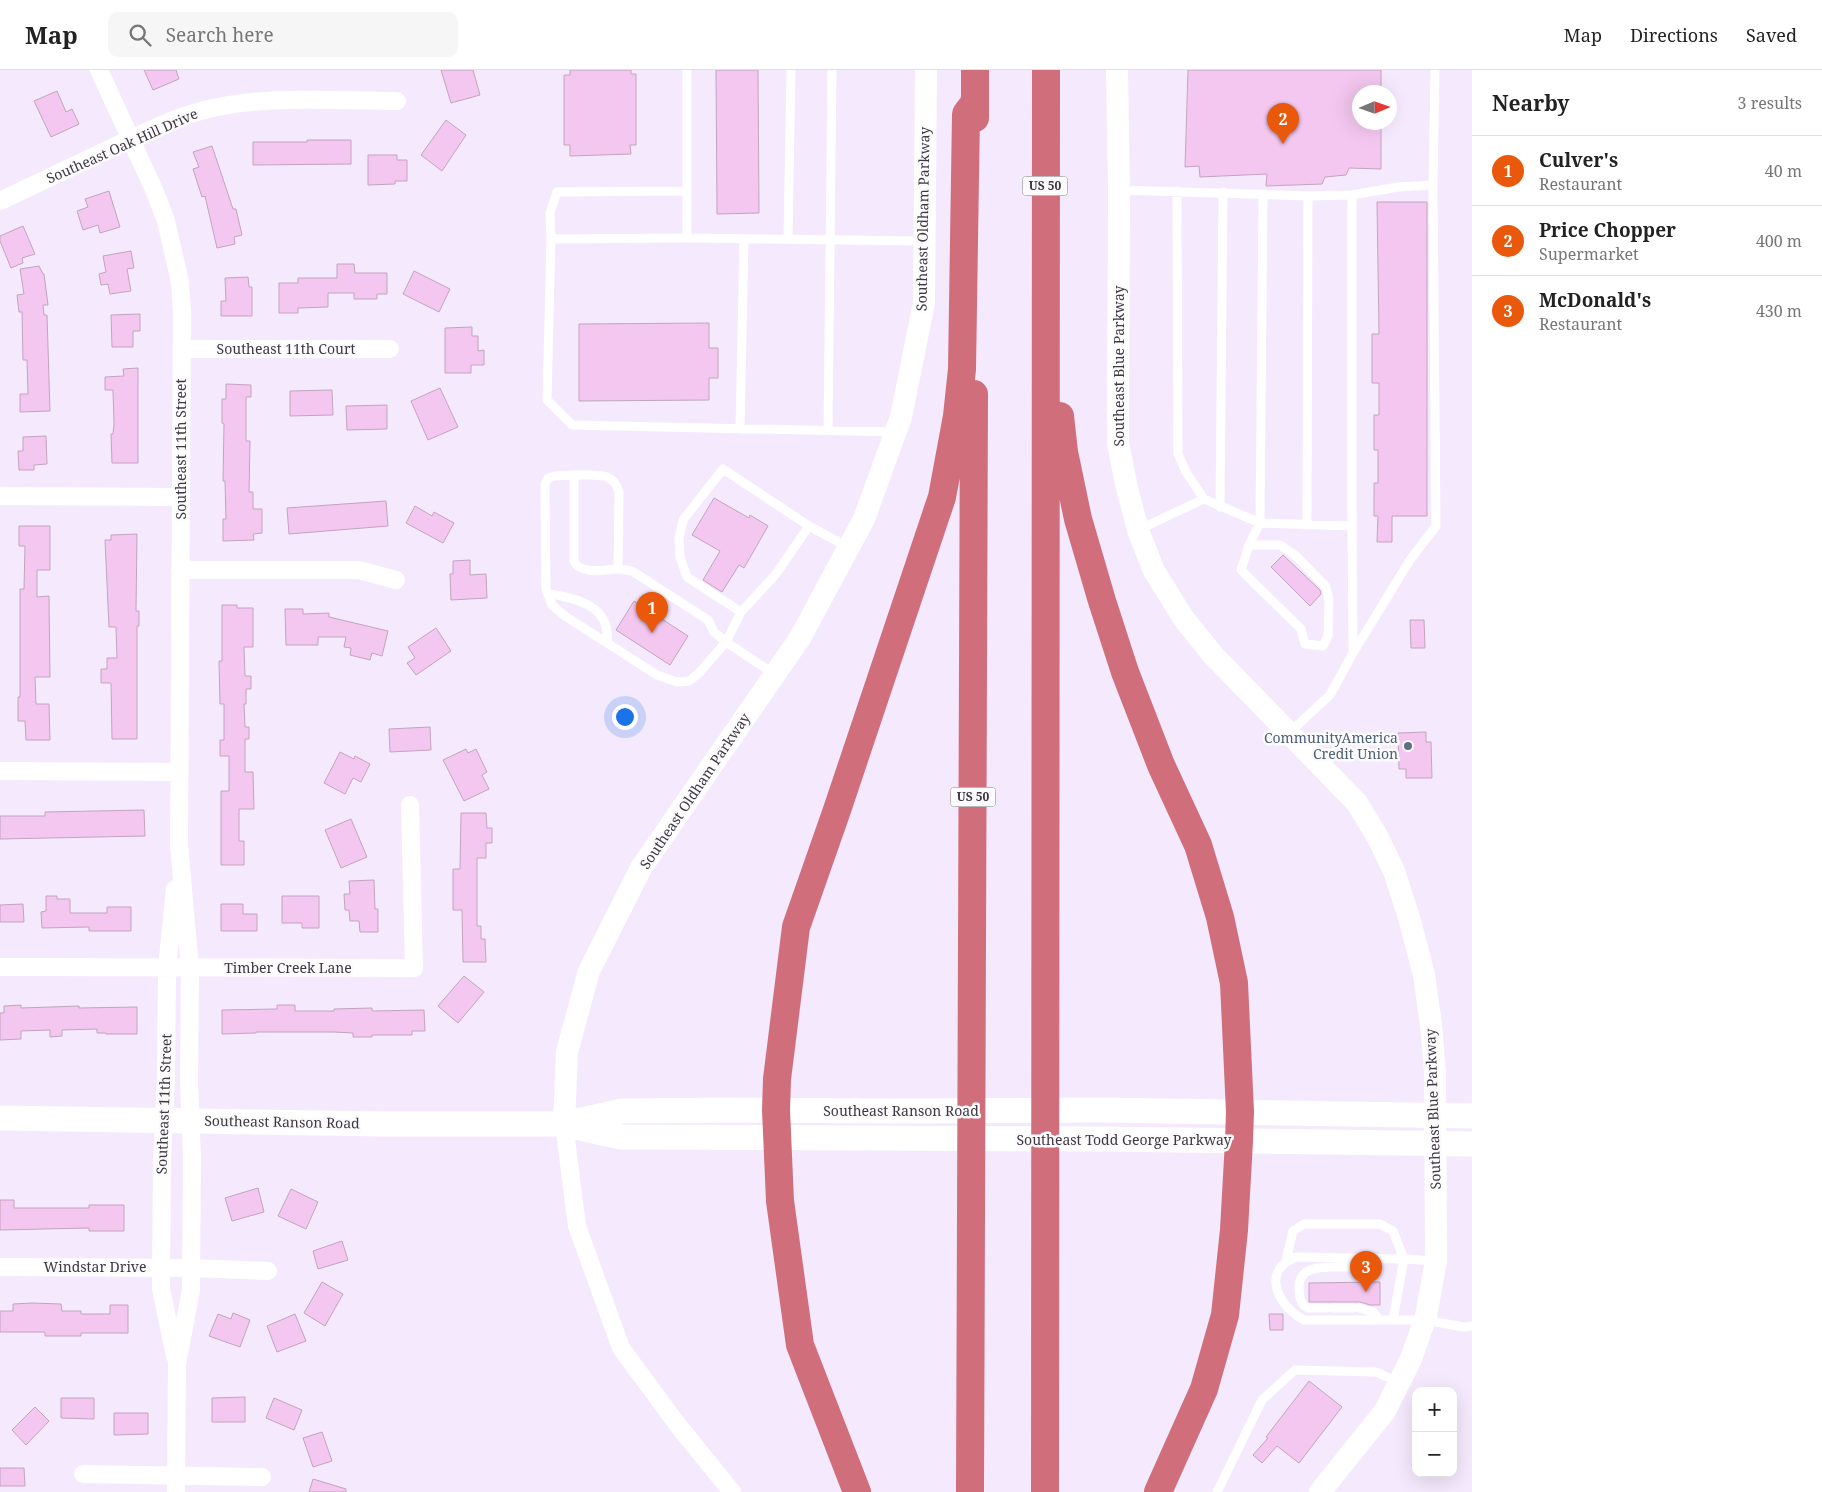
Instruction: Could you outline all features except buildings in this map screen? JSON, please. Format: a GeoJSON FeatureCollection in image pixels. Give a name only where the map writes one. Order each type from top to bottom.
{"type":"FeatureCollection","features":[{"type":"Feature","properties":{"kind":"highway","name":"US 50"},"geometry":{"type":"LineString","coordinates":[[970,1492],[975,70]]}},
{"type":"Feature","properties":{"kind":"highway","name":"US 50"},"geometry":{"type":"LineString","coordinates":[[1045,1492],[1046,70]]}},
{"type":"Feature","properties":{"kind":"highway"},"geometry":{"type":"LineString","coordinates":[[857,1492],[800,1345],[780,1201],[776,1110],[777,1079],[796,926],[942,497],[957,416],[962,368],[966,114],[975,102]]}},
{"type":"Feature","properties":{"kind":"highway"},"geometry":{"type":"LineString","coordinates":[[1045,302],[1056,322],[1058,397],[1064,452],[1078,519],[1125,672],[1161,765],[1198,845],[1220,916],[1234,983],[1240,1141],[1234,1230],[1225,1315],[1204,1389],[1158,1492]]}},
{"type":"Feature","properties":{"kind":"main road","name":"Southeast Ranson Road"},"geometry":{"type":"LineString","coordinates":[[0,1118],[384,1124],[564,1124],[622,1111],[1104,1110],[1240,1112]]}},
{"type":"Feature","properties":{"kind":"main road"},"geometry":{"type":"LineString","coordinates":[[1240,1112],[1472,1116]]}},
{"type":"Feature","properties":{"kind":"main road","name":"Southeast Ranson Road"},"geometry":{"type":"LineString","coordinates":[[564,1124],[621,1137],[777,1138]]}},
{"type":"Feature","properties":{"kind":"main road","name":"Southeast Todd George Parkway"},"geometry":{"type":"LineString","coordinates":[[777,1138],[1104,1139],[1472,1144]]}},
{"type":"Feature","properties":{"kind":"street","name":"Southeast 11th Street"},"geometry":{"type":"LineString","coordinates":[[99,70],[132,139],[166,221],[180,282],[182,312],[179,772],[180,844],[190,968],[191,1290],[176,1364]]}},
{"type":"Feature","properties":{"kind":"street","name":"Southeast Oldham Parkway"},"geometry":{"type":"LineString","coordinates":[[732,1492],[677,1424],[622,1348],[577,1226],[564,1124],[567,1052],[589,971],[642,868],[800,638],[864,519],[896,432],[901,417],[924,303],[926,70]]}},
{"type":"Feature","properties":{"kind":"street","name":"Southeast Blue Parkway"},"geometry":{"type":"LineString","coordinates":[[1117,70],[1119,190],[1118,444],[1138,530],[1154,571],[1184,620],[1213,654],[1357,803],[1377,836],[1394,871],[1410,921],[1424,975],[1435,1071],[1436,1261],[1425,1320],[1411,1359],[1385,1411],[1320,1492]]}},
{"type":"Feature","properties":{"kind":"street","name":"Southeast Oak Hill Drive"},"geometry":{"type":"LineString","coordinates":[[0,201],[176,119],[200,111],[223,106],[276,101],[397,102]]}},
{"type":"Feature","properties":{"kind":"street","name":"Southeast 11th Court"},"geometry":{"type":"LineString","coordinates":[[182,349],[390,349]]}},
{"type":"Feature","properties":{"kind":"street"},"geometry":{"type":"LineString","coordinates":[[0,496],[181,497]]}},
{"type":"Feature","properties":{"kind":"street"},"geometry":{"type":"LineString","coordinates":[[180,570],[359,570],[396,580]]}},
{"type":"Feature","properties":{"kind":"street"},"geometry":{"type":"LineString","coordinates":[[0,771],[179,772]]}},
{"type":"Feature","properties":{"kind":"street","name":"Timber Creek Lane"},"geometry":{"type":"LineString","coordinates":[[0,968],[414,968],[410,805]]}},
{"type":"Feature","properties":{"kind":"street","name":"Southeast 11th Street"},"geometry":{"type":"LineString","coordinates":[[176,1483],[176,1364],[161,1289],[161,1268],[167,968],[180,844]]}},
{"type":"Feature","properties":{"kind":"street","name":"Windstar Drive"},"geometry":{"type":"LineString","coordinates":[[0,1267],[191,1268],[268,1271]]}},
{"type":"Feature","properties":{"kind":"street"},"geometry":{"type":"LineString","coordinates":[[83,1474],[176,1483],[262,1477]]}},
{"type":"Feature","properties":{"kind":"lane"},"geometry":{"type":"LineString","coordinates":[[687,238],[688,70]]}},
{"type":"Feature","properties":{"kind":"lane"},"geometry":{"type":"LineString","coordinates":[[788,239],[791,70]]}},
{"type":"Feature","properties":{"kind":"lane"},"geometry":{"type":"LineString","coordinates":[[828,430],[832,70]]}},
{"type":"Feature","properties":{"kind":"lane"},"geometry":{"type":"LineString","coordinates":[[1289,733],[1330,694],[1410,560],[1436,526],[1433,185],[1435,70]]}},
{"type":"Feature","properties":{"kind":"lane"},"geometry":{"type":"LineString","coordinates":[[1119,190],[1308,196],[1352,195],[1398,187],[1433,185]]}},
{"type":"Feature","properties":{"kind":"lane"},"geometry":{"type":"LineString","coordinates":[[687,191],[557,192],[550,213],[547,400],[572,425],[896,432]]}},
{"type":"Feature","properties":{"kind":"lane"},"geometry":{"type":"LineString","coordinates":[[1177,191],[1178,454],[1186,472],[1204,499],[1260,522],[1352,526]]}},
{"type":"Feature","properties":{"kind":"lane"},"geometry":{"type":"LineString","coordinates":[[1220,507],[1222,192]]}},
{"type":"Feature","properties":{"kind":"lane"},"geometry":{"type":"LineString","coordinates":[[1249,545],[1280,545],[1296,556],[1326,587],[1329,601],[1328,636],[1323,646],[1305,644],[1301,629],[1241,570],[1249,545],[1260,522],[1263,194]]}},
{"type":"Feature","properties":{"kind":"lane"},"geometry":{"type":"LineString","coordinates":[[1352,195],[1353,653]]}},
{"type":"Feature","properties":{"kind":"lane"},"geometry":{"type":"LineString","coordinates":[[1307,524],[1308,196]]}},
{"type":"Feature","properties":{"kind":"lane"},"geometry":{"type":"LineString","coordinates":[[551,239],[687,238],[924,241]]}},
{"type":"Feature","properties":{"kind":"lane"},"geometry":{"type":"LineString","coordinates":[[740,429],[744,239]]}},
{"type":"Feature","properties":{"kind":"lane"},"geometry":{"type":"LineString","coordinates":[[741,612],[687,578],[680,557],[679,538],[683,520],[723,469],[809,526],[849,547]]}},
{"type":"Feature","properties":{"kind":"lane"},"geometry":{"type":"LineString","coordinates":[[618,570],[619,492],[617,485],[606,476],[574,475],[548,478],[545,484],[546,588],[552,605],[565,616],[657,675],[677,682],[689,681],[699,673],[726,642],[741,612],[776,574],[809,526]]}},
{"type":"Feature","properties":{"kind":"lane"},"geometry":{"type":"LineString","coordinates":[[574,475],[574,561],[576,566],[582,570],[632,571],[708,620],[714,632],[726,642],[775,674]]}},
{"type":"Feature","properties":{"kind":"lane"},"geometry":{"type":"LineString","coordinates":[[1138,530],[1204,499]]}},
{"type":"Feature","properties":{"kind":"lane"},"geometry":{"type":"LineString","coordinates":[[548,593],[587,604],[599,612],[608,632],[607,643]]}},
{"type":"Feature","properties":{"kind":"lane"},"geometry":{"type":"LineString","coordinates":[[1286,1261],[1293,1231],[1304,1224],[1380,1224],[1393,1232],[1404,1259],[1393,1320]]}},
{"type":"Feature","properties":{"kind":"lane"},"geometry":{"type":"LineString","coordinates":[[1436,1261],[1296,1257],[1286,1261],[1280,1267],[1277,1278],[1277,1291],[1282,1302],[1293,1314],[1304,1320],[1425,1320],[1464,1327],[1472,1326]]}},
{"type":"Feature","properties":{"kind":"lane"},"geometry":{"type":"LineString","coordinates":[[1374,1258],[1351,1266],[1308,1270],[1302,1275],[1299,1282],[1299,1295],[1304,1306],[1308,1308],[1356,1308],[1373,1312],[1380,1320]]}},
{"type":"Feature","properties":{"kind":"lane"},"geometry":{"type":"LineString","coordinates":[[1217,1492],[1262,1400],[1295,1370],[1376,1372],[1399,1383]]}},
{"type":"Feature","properties":{"kind":"place","name":"Price Chopper"},"geometry":{"type":"Point","coordinates":[1283,144]}},
{"type":"Feature","properties":{"kind":"place","name":"Culver's"},"geometry":{"type":"Point","coordinates":[652,633]}},
{"type":"Feature","properties":{"kind":"place","name":"CommunityAmerica Credit Union"},"geometry":{"type":"Point","coordinates":[1408,746]}},
{"type":"Feature","properties":{"kind":"place","name":"McDonald's"},"geometry":{"type":"Point","coordinates":[1366,1292]}}]}
